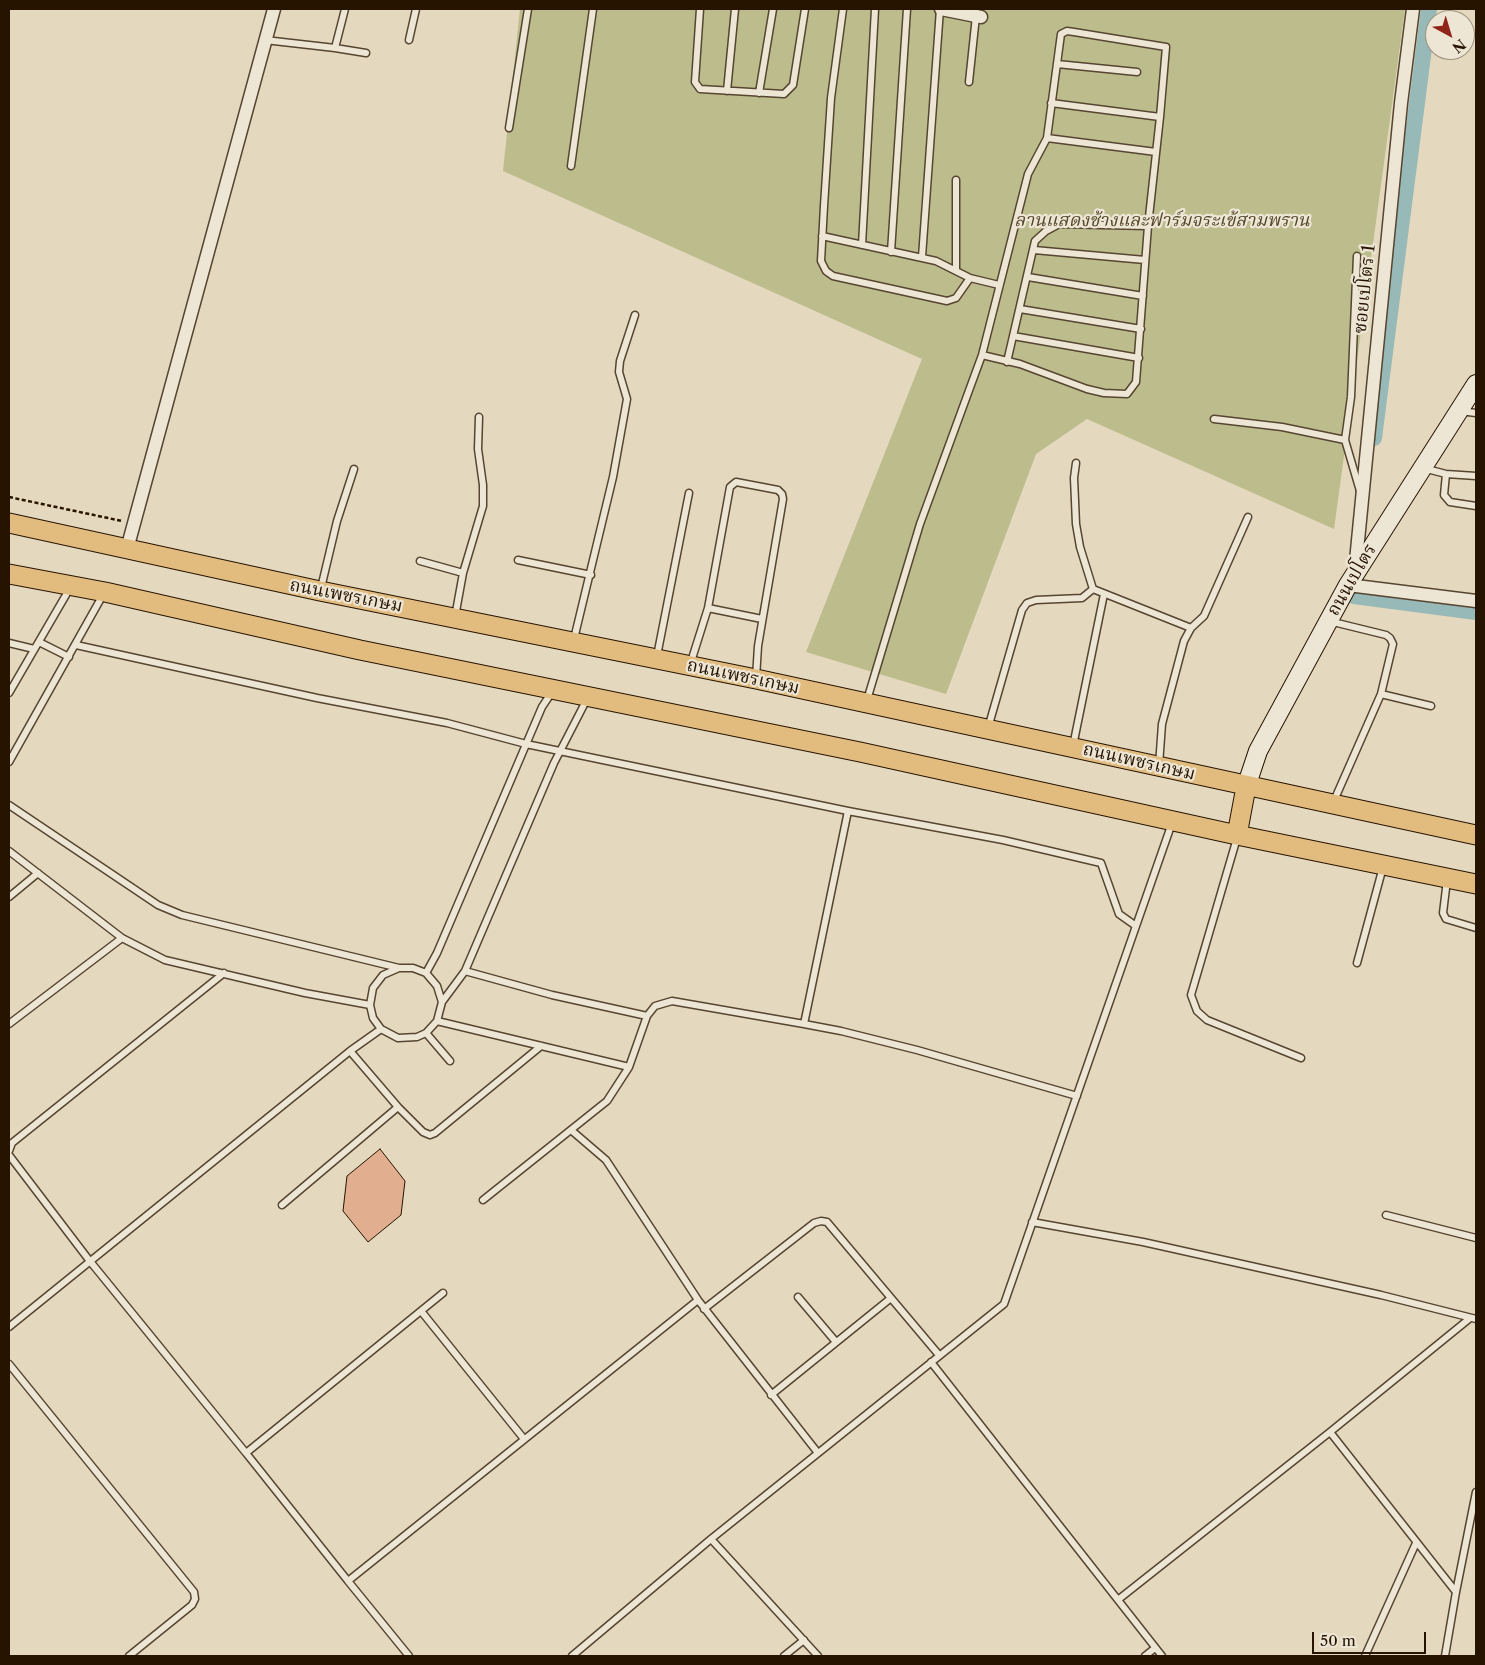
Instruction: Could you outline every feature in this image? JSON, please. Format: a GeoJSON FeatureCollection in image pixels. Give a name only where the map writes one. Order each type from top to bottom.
{"type":"FeatureCollection","features":[{"type":"Feature","properties":{"kind":"main road","name":"ถนนเพชรเกษม"},"geometry":{"type":"LineString","coordinates":[[9,523],[320,591],[756,679],[1476,835]]}},
{"type":"Feature","properties":{"kind":"main road"},"geometry":{"type":"LineString","coordinates":[[9,574],[104,592],[360,650],[554,688],[869,754],[1237,835],[1476,884]]}},
{"type":"Feature","properties":{"kind":"main road"},"geometry":{"type":"LineString","coordinates":[[1237,835],[1246,786]]}},
{"type":"Feature","properties":{"kind":"street"},"geometry":{"type":"LineString","coordinates":[[127,549],[274,9]]}},
{"type":"Feature","properties":{"kind":"street"},"geometry":{"type":"LineString","coordinates":[[941,9],[978,16]]}},
{"type":"Feature","properties":{"kind":"street","name":"ซอยเปโตร 1"},"geometry":{"type":"LineString","coordinates":[[1355,573],[1401,103],[1413,9]]}},
{"type":"Feature","properties":{"kind":"street","name":"ถนนเปโตร"},"geometry":{"type":"LineString","coordinates":[[1246,786],[1258,751],[1355,573],[1476,384]]}},
{"type":"Feature","properties":{"kind":"street"},"geometry":{"type":"LineString","coordinates":[[1355,573],[1476,601]]}},
{"type":"Feature","properties":{"kind":"lane"},"geometry":{"type":"LineString","coordinates":[[335,48],[345,9]]}},
{"type":"Feature","properties":{"kind":"lane"},"geometry":{"type":"LineString","coordinates":[[409,40],[416,9]]}},
{"type":"Feature","properties":{"kind":"lane"},"geometry":{"type":"LineString","coordinates":[[509,128],[528,9]]}},
{"type":"Feature","properties":{"kind":"lane"},"geometry":{"type":"LineString","coordinates":[[571,166],[593,9]]}},
{"type":"Feature","properties":{"kind":"lane"},"geometry":{"type":"LineString","coordinates":[[700,9],[694,82],[700,89],[784,94],[793,85],[805,9]]}},
{"type":"Feature","properties":{"kind":"lane"},"geometry":{"type":"LineString","coordinates":[[727,90],[735,9]]}},
{"type":"Feature","properties":{"kind":"lane"},"geometry":{"type":"LineString","coordinates":[[759,93],[773,9]]}},
{"type":"Feature","properties":{"kind":"lane"},"geometry":{"type":"LineString","coordinates":[[843,9],[832,98],[821,261],[826,271],[833,276],[947,301],[956,298],[970,278]]}},
{"type":"Feature","properties":{"kind":"lane"},"geometry":{"type":"LineString","coordinates":[[862,245],[875,9]]}},
{"type":"Feature","properties":{"kind":"lane"},"geometry":{"type":"LineString","coordinates":[[891,252],[907,9]]}},
{"type":"Feature","properties":{"kind":"lane"},"geometry":{"type":"LineString","coordinates":[[922,257],[941,9]]}},
{"type":"Feature","properties":{"kind":"lane"},"geometry":{"type":"LineString","coordinates":[[969,82],[978,16]]}},
{"type":"Feature","properties":{"kind":"lane"},"geometry":{"type":"LineString","coordinates":[[866,703],[920,524],[982,355],[1028,174],[1047,138],[1061,34],[1067,31],[1166,47],[1145,260],[1138,374],[1132,389],[1126,394],[1116,394],[1087,389],[1038,370],[982,355]]}},
{"type":"Feature","properties":{"kind":"lane"},"geometry":{"type":"LineString","coordinates":[[265,40],[366,53]]}},
{"type":"Feature","properties":{"kind":"lane"},"geometry":{"type":"LineString","coordinates":[[1057,64],[1138,72]]}},
{"type":"Feature","properties":{"kind":"lane"},"geometry":{"type":"LineString","coordinates":[[1051,103],[1160,117]]}},
{"type":"Feature","properties":{"kind":"lane"},"geometry":{"type":"LineString","coordinates":[[1047,138],[1156,152]]}},
{"type":"Feature","properties":{"kind":"lane"},"geometry":{"type":"LineString","coordinates":[[956,180],[956,270]]}},
{"type":"Feature","properties":{"kind":"lane"},"geometry":{"type":"LineString","coordinates":[[1007,362],[1035,242],[1046,231],[1059,224],[1148,226]]}},
{"type":"Feature","properties":{"kind":"lane"},"geometry":{"type":"LineString","coordinates":[[822,236],[922,257],[956,270],[970,278],[999,285]]}},
{"type":"Feature","properties":{"kind":"lane"},"geometry":{"type":"LineString","coordinates":[[1034,250],[1145,260]]}},
{"type":"Feature","properties":{"kind":"lane"},"geometry":{"type":"LineString","coordinates":[[1357,256],[1351,397],[1345,440],[1362,502]]}},
{"type":"Feature","properties":{"kind":"lane"},"geometry":{"type":"LineString","coordinates":[[1028,277],[1143,296]]}},
{"type":"Feature","properties":{"kind":"lane"},"geometry":{"type":"LineString","coordinates":[[1020,309],[1141,329]]}},
{"type":"Feature","properties":{"kind":"lane"},"geometry":{"type":"LineString","coordinates":[[573,642],[614,477],[627,399],[619,372],[620,361],[634,315]]}},
{"type":"Feature","properties":{"kind":"lane"},"geometry":{"type":"LineString","coordinates":[[1013,336],[1139,358]]}},
{"type":"Feature","properties":{"kind":"lane"},"geometry":{"type":"LineString","coordinates":[[1458,411],[1476,413]]}},
{"type":"Feature","properties":{"kind":"lane"},"geometry":{"type":"LineString","coordinates":[[455,617],[463,573],[483,506],[483,485],[478,449],[479,417]]}},
{"type":"Feature","properties":{"kind":"lane"},"geometry":{"type":"LineString","coordinates":[[1214,419],[1275,426],[1345,440]]}},
{"type":"Feature","properties":{"kind":"lane"},"geometry":{"type":"LineString","coordinates":[[1076,462],[1074,478],[1076,524],[1093,589]]}},
{"type":"Feature","properties":{"kind":"lane"},"geometry":{"type":"LineString","coordinates":[[1422,468],[1446,474],[1476,476]]}},
{"type":"Feature","properties":{"kind":"lane"},"geometry":{"type":"LineString","coordinates":[[320,591],[337,521],[354,469]]}},
{"type":"Feature","properties":{"kind":"lane"},"geometry":{"type":"LineString","coordinates":[[1446,474],[1444,495],[1450,502],[1476,506]]}},
{"type":"Feature","properties":{"kind":"lane"},"geometry":{"type":"LineString","coordinates":[[689,666],[708,608],[730,487],[736,482],[778,490],[783,499],[762,619],[756,679]]}},
{"type":"Feature","properties":{"kind":"lane"},"geometry":{"type":"LineString","coordinates":[[656,659],[689,493]]}},
{"type":"Feature","properties":{"kind":"lane"},"geometry":{"type":"LineString","coordinates":[[1158,766],[1162,724],[1184,641],[1191,628],[1204,616],[1248,517]]}},
{"type":"Feature","properties":{"kind":"lane"},"geometry":{"type":"LineString","coordinates":[[518,560],[591,575]]}},
{"type":"Feature","properties":{"kind":"lane"},"geometry":{"type":"LineString","coordinates":[[420,561],[463,573]]}},
{"type":"Feature","properties":{"kind":"lane"},"geometry":{"type":"LineString","coordinates":[[9,693],[70,587]]}},
{"type":"Feature","properties":{"kind":"lane"},"geometry":{"type":"LineString","coordinates":[[1093,589],[1191,628]]}},
{"type":"Feature","properties":{"kind":"lane"},"geometry":{"type":"LineString","coordinates":[[988,729],[1022,610],[1027,603],[1036,600],[1082,598],[1093,589]]}},
{"type":"Feature","properties":{"kind":"lane"},"geometry":{"type":"LineString","coordinates":[[9,762],[104,592]]}},
{"type":"Feature","properties":{"kind":"lane"},"geometry":{"type":"LineString","coordinates":[[1073,748],[1104,594]]}},
{"type":"Feature","properties":{"kind":"lane"},"geometry":{"type":"LineString","coordinates":[[708,608],[762,619]]}},
{"type":"Feature","properties":{"kind":"lane"},"geometry":{"type":"LineString","coordinates":[[1329,620],[1386,635],[1393,644],[1381,694],[1332,804]]}},
{"type":"Feature","properties":{"kind":"lane"},"geometry":{"type":"LineString","coordinates":[[9,642],[34,649]]}},
{"type":"Feature","properties":{"kind":"lane"},"geometry":{"type":"LineString","coordinates":[[39,642],[69,656]]}},
{"type":"Feature","properties":{"kind":"lane"},"geometry":{"type":"LineString","coordinates":[[76,645],[317,698],[447,723],[526,744],[848,811],[1003,840],[1101,863],[1118,914],[1136,926]]}},
{"type":"Feature","properties":{"kind":"lane"},"geometry":{"type":"LineString","coordinates":[[426,974],[438,953],[542,707],[554,688]]}},
{"type":"Feature","properties":{"kind":"lane"},"geometry":{"type":"LineString","coordinates":[[1381,694],[1431,706]]}},
{"type":"Feature","properties":{"kind":"lane"},"geometry":{"type":"LineString","coordinates":[[399,968],[384,975],[373,988],[370,1005],[373,1018],[381,1029],[398,1038],[417,1037],[426,1033],[437,1021],[442,1002],[465,971],[561,750],[589,696]]}},
{"type":"Feature","properties":{"kind":"lane"},"geometry":{"type":"LineString","coordinates":[[9,805],[158,905],[182,915],[399,968],[413,968],[426,974],[437,986],[442,1002]]}},
{"type":"Feature","properties":{"kind":"lane"},"geometry":{"type":"LineString","coordinates":[[804,1024],[848,811]]}},
{"type":"Feature","properties":{"kind":"lane"},"geometry":{"type":"LineString","coordinates":[[572,1656],[711,1539],[1004,1304],[1173,820]]}},
{"type":"Feature","properties":{"kind":"lane"},"geometry":{"type":"LineString","coordinates":[[1237,835],[1191,995],[1197,1011],[1207,1020],[1302,1058]]}},
{"type":"Feature","properties":{"kind":"lane"},"geometry":{"type":"LineString","coordinates":[[9,850],[122,938],[165,960],[305,993],[370,1005]]}},
{"type":"Feature","properties":{"kind":"lane"},"geometry":{"type":"LineString","coordinates":[[1357,963],[1383,865]]}},
{"type":"Feature","properties":{"kind":"lane"},"geometry":{"type":"LineString","coordinates":[[9,898],[38,874]]}},
{"type":"Feature","properties":{"kind":"lane"},"geometry":{"type":"LineString","coordinates":[[1448,879],[1443,913],[1446,919],[1476,928]]}},
{"type":"Feature","properties":{"kind":"lane"},"geometry":{"type":"LineString","coordinates":[[9,1024],[122,938]]}},
{"type":"Feature","properties":{"kind":"lane"},"geometry":{"type":"LineString","coordinates":[[465,971],[552,996],[647,1016]]}},
{"type":"Feature","properties":{"kind":"lane"},"geometry":{"type":"LineString","coordinates":[[224,973],[12,1143],[9,1153],[89,1260],[409,1656]]}},
{"type":"Feature","properties":{"kind":"lane"},"geometry":{"type":"LineString","coordinates":[[483,1200],[607,1101],[629,1068],[647,1016],[655,1006],[672,1001],[841,1031],[1076,1096]]}},
{"type":"Feature","properties":{"kind":"lane"},"geometry":{"type":"LineString","coordinates":[[437,1021],[629,1068]]}},
{"type":"Feature","properties":{"kind":"lane"},"geometry":{"type":"LineString","coordinates":[[9,1327],[89,1260],[350,1051],[381,1029]]}},
{"type":"Feature","properties":{"kind":"lane"},"geometry":{"type":"LineString","coordinates":[[426,1033],[450,1061]]}},
{"type":"Feature","properties":{"kind":"lane"},"geometry":{"type":"LineString","coordinates":[[350,1051],[398,1106],[423,1132],[430,1135],[435,1133],[541,1046]]}},
{"type":"Feature","properties":{"kind":"lane"},"geometry":{"type":"LineString","coordinates":[[282,1205],[398,1106]]}},
{"type":"Feature","properties":{"kind":"lane"},"geometry":{"type":"LineString","coordinates":[[570,1130],[606,1160],[698,1300],[818,1453]]}},
{"type":"Feature","properties":{"kind":"lane"},"geometry":{"type":"LineString","coordinates":[[1386,1216],[1476,1238]]}},
{"type":"Feature","properties":{"kind":"lane"},"geometry":{"type":"LineString","coordinates":[[704,1308],[814,1223],[827,1222],[939,1355]]}},
{"type":"Feature","properties":{"kind":"lane"},"geometry":{"type":"LineString","coordinates":[[1032,1222],[1143,1242],[1381,1295],[1473,1319]]}},
{"type":"Feature","properties":{"kind":"lane"},"geometry":{"type":"LineString","coordinates":[[246,1453],[443,1293]]}},
{"type":"Feature","properties":{"kind":"lane"},"geometry":{"type":"LineString","coordinates":[[798,1297],[836,1342]]}},
{"type":"Feature","properties":{"kind":"lane"},"geometry":{"type":"LineString","coordinates":[[771,1395],[891,1298]]}},
{"type":"Feature","properties":{"kind":"lane"},"geometry":{"type":"LineString","coordinates":[[348,1581],[698,1300]]}},
{"type":"Feature","properties":{"kind":"lane"},"geometry":{"type":"LineString","coordinates":[[420,1311],[524,1439]]}},
{"type":"Feature","properties":{"kind":"lane"},"geometry":{"type":"LineString","coordinates":[[1119,1599],[1473,1319]]}},
{"type":"Feature","properties":{"kind":"lane"},"geometry":{"type":"LineString","coordinates":[[931,1362],[1162,1656]]}},
{"type":"Feature","properties":{"kind":"lane"},"geometry":{"type":"LineString","coordinates":[[9,1364],[194,1592],[195,1600],[192,1605],[129,1656]]}},
{"type":"Feature","properties":{"kind":"lane"},"geometry":{"type":"LineString","coordinates":[[1330,1432],[1456,1592]]}},
{"type":"Feature","properties":{"kind":"lane"},"geometry":{"type":"LineString","coordinates":[[1445,1656],[1476,1492]]}},
{"type":"Feature","properties":{"kind":"lane"},"geometry":{"type":"LineString","coordinates":[[711,1539],[818,1656]]}},
{"type":"Feature","properties":{"kind":"lane"},"geometry":{"type":"LineString","coordinates":[[1365,1656],[1416,1543]]}},
{"type":"Feature","properties":{"kind":"lane"},"geometry":{"type":"LineString","coordinates":[[784,1656],[804,1640]]}},
{"type":"Feature","properties":{"kind":"lane"},"geometry":{"type":"LineString","coordinates":[[1145,1656],[1155,1648]]}},
{"type":"Feature","properties":{"kind":"path"},"geometry":{"type":"LineString","coordinates":[[9,497],[134,523]]}},
{"type":"Feature","properties":{"kind":"green space","name":"ลานแสดงช้างและฟาร์มจระเข้สามพราน"},"geometry":{"type":"Polygon","coordinates":[[[520,9],[1405,9],[1334,529],[1087,419],[1036,454],[946,694],[806,652],[922,359],[503,171],[520,9]]]}},
{"type":"Feature","properties":{"kind":"building"},"geometry":{"type":"Polygon","coordinates":[[[380,1149],[405,1181],[401,1215],[368,1242],[343,1211],[347,1176],[380,1149]]]}},
{"type":"Feature","properties":{"kind":"waterway"},"geometry":{"type":"LineString","coordinates":[[1374,438],[1429,9]]}},
{"type":"Feature","properties":{"kind":"waterway"},"geometry":{"type":"LineString","coordinates":[[1357,571],[1354,596],[1476,612]]}}]}
